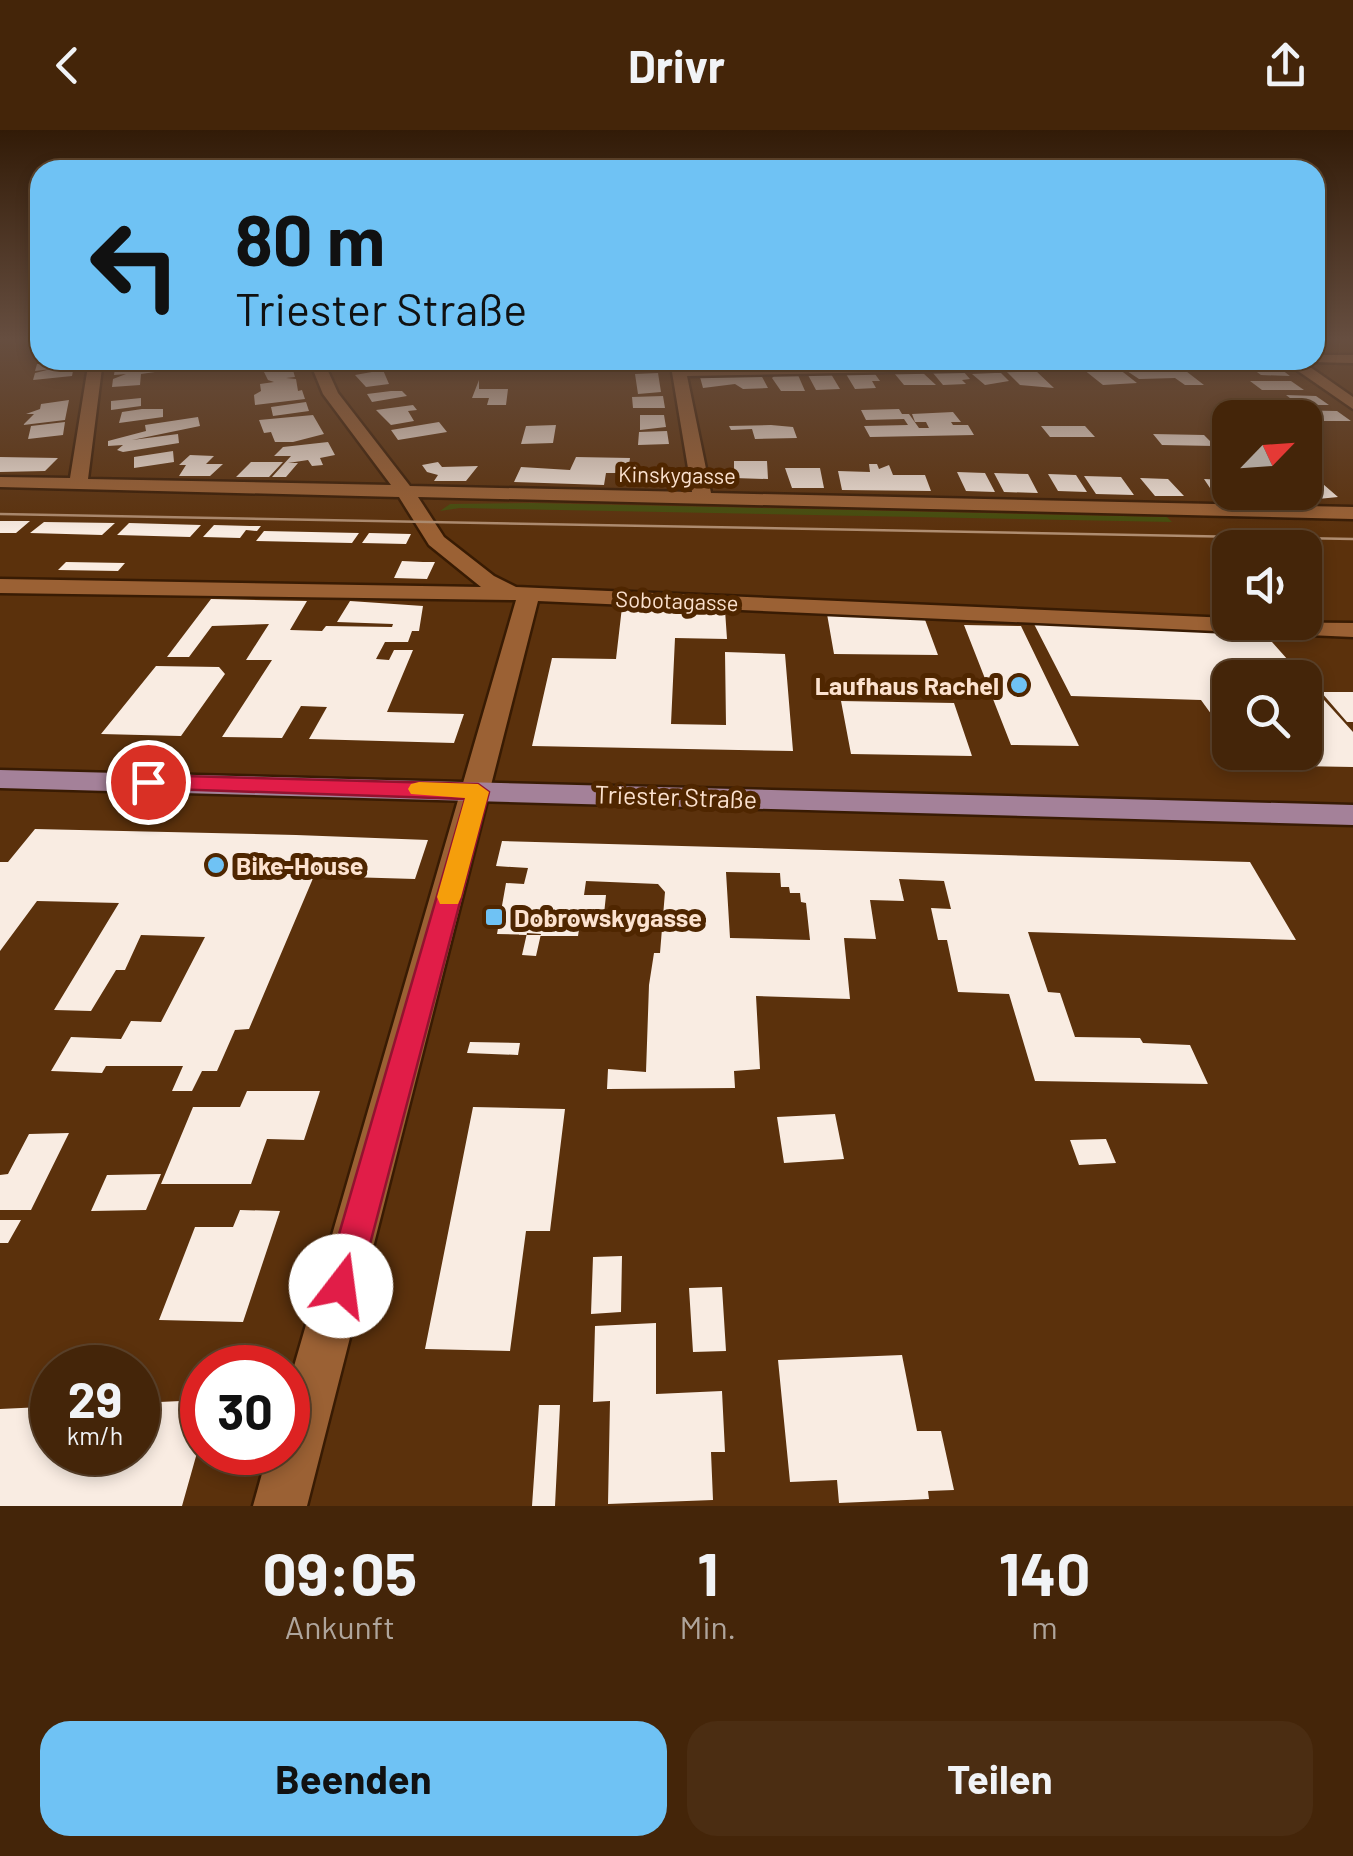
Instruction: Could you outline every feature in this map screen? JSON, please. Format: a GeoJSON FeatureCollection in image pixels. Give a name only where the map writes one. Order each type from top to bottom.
{"type":"FeatureCollection","features":[{"type":"Feature","properties":{"kind":"main road","name":"Triester Straße"},"geometry":{"type":"LineString","coordinates":[[0,779],[1353,815]]}},
{"type":"Feature","properties":{"kind":"street"},"geometry":{"type":"LineString","coordinates":[[78,484],[90,403]]}},
{"type":"Feature","properties":{"kind":"street"},"geometry":{"type":"LineString","coordinates":[[280,1506],[529,594],[492,584],[444,550],[339,403]]}},
{"type":"Feature","properties":{"kind":"street"},"geometry":{"type":"LineString","coordinates":[[685,403],[703,500]]}},
{"type":"Feature","properties":{"kind":"street","name":"Kinskygasse"},"geometry":{"type":"LineString","coordinates":[[0,482],[1353,513]]}},
{"type":"Feature","properties":{"kind":"street","name":"Sobotagasse"},"geometry":{"type":"LineString","coordinates":[[0,586],[529,594],[1353,630]]}},
{"type":"Feature","properties":{"kind":"green space"},"geometry":{"type":"Polygon","coordinates":[[[450,504],[1167,517],[1172,522],[460,508],[440,511],[450,504]]]}},
{"type":"Feature","properties":{"kind":"building"},"geometry":{"type":"Polygon","coordinates":[[[68,403],[65,420],[23,425],[34,414],[26,414],[40,409],[41,404],[68,403]]]}},
{"type":"Feature","properties":{"kind":"building"},"geometry":{"type":"Polygon","coordinates":[[[111,403],[141,403],[141,406],[111,410],[111,403]]]}},
{"type":"Feature","properties":{"kind":"building"},"geometry":{"type":"Polygon","coordinates":[[[306,403],[309,411],[273,416],[271,407],[306,403]]]}},
{"type":"Feature","properties":{"kind":"building"},"geometry":{"type":"Polygon","coordinates":[[[633,403],[664,403],[665,408],[633,408],[633,403]]]}},
{"type":"Feature","properties":{"kind":"building"},"geometry":{"type":"Polygon","coordinates":[[[413,405],[417,410],[408,411],[414,421],[391,425],[376,410],[413,405]]]}},
{"type":"Feature","properties":{"kind":"building"},"geometry":{"type":"Polygon","coordinates":[[[163,409],[163,417],[119,423],[122,412],[163,409]]]}},
{"type":"Feature","properties":{"kind":"building"},"geometry":{"type":"Polygon","coordinates":[[[899,409],[902,414],[909,414],[919,428],[929,428],[926,422],[915,422],[912,414],[953,412],[961,422],[951,422],[953,425],[968,425],[974,435],[870,437],[864,426],[908,425],[904,419],[866,420],[861,410],[899,409]]]}},
{"type":"Feature","properties":{"kind":"building"},"geometry":{"type":"Polygon","coordinates":[[[1322,411],[1337,411],[1351,421],[1322,421],[1322,411]]]}},
{"type":"Feature","properties":{"kind":"building"},"geometry":{"type":"Polygon","coordinates":[[[313,415],[324,434],[293,442],[275,442],[271,432],[264,433],[259,420],[313,415]]]}},
{"type":"Feature","properties":{"kind":"building"},"geometry":{"type":"Polygon","coordinates":[[[640,415],[664,415],[666,427],[640,430],[640,415]]]}},
{"type":"Feature","properties":{"kind":"building"},"geometry":{"type":"Polygon","coordinates":[[[198,417],[200,426],[132,440],[178,434],[179,443],[123,452],[117,450],[123,445],[108,446],[108,441],[146,431],[145,425],[198,417]]]}},
{"type":"Feature","properties":{"kind":"building"},"geometry":{"type":"Polygon","coordinates":[[[65,422],[63,435],[28,439],[31,426],[65,422]]]}},
{"type":"Feature","properties":{"kind":"building"},"geometry":{"type":"Polygon","coordinates":[[[439,422],[447,432],[398,440],[391,430],[439,422]]]}},
{"type":"Feature","properties":{"kind":"building"},"geometry":{"type":"Polygon","coordinates":[[[556,425],[553,443],[521,444],[526,426],[556,425]]]}},
{"type":"Feature","properties":{"kind":"building"},"geometry":{"type":"Polygon","coordinates":[[[729,426],[793,427],[797,438],[755,439],[752,429],[731,430],[729,426]]]}},
{"type":"Feature","properties":{"kind":"building"},"geometry":{"type":"Polygon","coordinates":[[[1041,426],[1085,426],[1095,437],[1050,437],[1041,426]]]}},
{"type":"Feature","properties":{"kind":"building"},"geometry":{"type":"Polygon","coordinates":[[[667,431],[669,444],[638,445],[639,432],[667,431]]]}},
{"type":"Feature","properties":{"kind":"building"},"geometry":{"type":"Polygon","coordinates":[[[1153,434],[1204,435],[1212,443],[1212,446],[1162,445],[1153,434]]]}},
{"type":"Feature","properties":{"kind":"building"},"geometry":{"type":"Polygon","coordinates":[[[328,442],[335,455],[320,458],[323,465],[312,466],[308,460],[288,463],[298,463],[286,477],[272,477],[291,456],[274,456],[283,447],[328,442]]]}},
{"type":"Feature","properties":{"kind":"building"},"geometry":{"type":"Polygon","coordinates":[[[173,451],[174,462],[134,468],[134,457],[173,451]]]}},
{"type":"Feature","properties":{"kind":"building"},"geometry":{"type":"Polygon","coordinates":[[[190,455],[214,456],[206,464],[223,464],[210,476],[179,476],[186,465],[179,465],[190,455]]]}},
{"type":"Feature","properties":{"kind":"building"},"geometry":{"type":"Polygon","coordinates":[[[0,457],[58,458],[45,471],[0,472],[0,457]]]}},
{"type":"Feature","properties":{"kind":"building"},"geometry":{"type":"Polygon","coordinates":[[[576,457],[630,458],[628,473],[606,473],[604,485],[514,482],[521,467],[570,470],[576,457]]]}},
{"type":"Feature","properties":{"kind":"building"},"geometry":{"type":"Polygon","coordinates":[[[734,461],[767,461],[768,479],[734,478],[734,461]]]}},
{"type":"Feature","properties":{"kind":"building"},"geometry":{"type":"Polygon","coordinates":[[[251,462],[283,462],[269,477],[236,477],[251,462]]]}},
{"type":"Feature","properties":{"kind":"building"},"geometry":{"type":"Polygon","coordinates":[[[438,462],[442,467],[478,466],[466,481],[434,481],[438,475],[427,472],[422,465],[438,462]]]}},
{"type":"Feature","properties":{"kind":"building"},"geometry":{"type":"Polygon","coordinates":[[[869,464],[877,464],[879,469],[889,465],[893,475],[925,475],[931,491],[842,490],[838,471],[870,472],[869,464]]]}},
{"type":"Feature","properties":{"kind":"building"},"geometry":{"type":"Polygon","coordinates":[[[785,468],[820,468],[824,488],[792,488],[785,468]]]}},
{"type":"Feature","properties":{"kind":"building"},"geometry":{"type":"Polygon","coordinates":[[[957,472],[985,473],[995,492],[966,491],[957,472]]]}},
{"type":"Feature","properties":{"kind":"building"},"geometry":{"type":"Polygon","coordinates":[[[994,473],[1028,474],[1038,493],[1004,492],[994,473]]]}},
{"type":"Feature","properties":{"kind":"building"},"geometry":{"type":"Polygon","coordinates":[[[1048,474],[1076,475],[1087,492],[1058,491],[1048,474]]]}},
{"type":"Feature","properties":{"kind":"building"},"geometry":{"type":"Polygon","coordinates":[[[1084,476],[1121,477],[1134,495],[1096,494],[1084,476]]]}},
{"type":"Feature","properties":{"kind":"building"},"geometry":{"type":"Polygon","coordinates":[[[1140,478],[1168,479],[1184,496],[1155,496],[1140,478]]]}},
{"type":"Feature","properties":{"kind":"building"},"geometry":{"type":"Polygon","coordinates":[[[1322,483],[1338,497],[1322,499],[1322,483]]]}},
{"type":"Feature","properties":{"kind":"building"},"geometry":{"type":"Polygon","coordinates":[[[0,521],[30,521],[16,533],[0,533],[0,521]]]}},
{"type":"Feature","properties":{"kind":"building"},"geometry":{"type":"Polygon","coordinates":[[[44,522],[115,523],[102,535],[30,533],[44,522]]]}},
{"type":"Feature","properties":{"kind":"building"},"geometry":{"type":"Polygon","coordinates":[[[129,523],[201,525],[190,537],[117,535],[129,523]]]}},
{"type":"Feature","properties":{"kind":"building"},"geometry":{"type":"Polygon","coordinates":[[[214,525],[261,526],[257,531],[246,530],[240,538],[203,537],[214,525]]]}},
{"type":"Feature","properties":{"kind":"building"},"geometry":{"type":"Polygon","coordinates":[[[264,531],[359,533],[352,543],[256,541],[264,531]]]}},
{"type":"Feature","properties":{"kind":"building"},"geometry":{"type":"Polygon","coordinates":[[[369,533],[411,534],[406,544],[362,543],[369,533]]]}},
{"type":"Feature","properties":{"kind":"building"},"geometry":{"type":"Polygon","coordinates":[[[402,561],[435,562],[427,579],[394,578],[402,561]]]}},
{"type":"Feature","properties":{"kind":"building"},"geometry":{"type":"Polygon","coordinates":[[[66,562],[125,563],[118,571],[58,570],[66,562]]]}},
{"type":"Feature","properties":{"kind":"building"},"geometry":{"type":"Polygon","coordinates":[[[211,599],[307,601],[290,630],[392,627],[393,624],[337,622],[350,601],[423,606],[419,631],[412,631],[408,642],[385,642],[376,659],[389,660],[394,650],[413,650],[387,712],[464,714],[454,743],[309,739],[327,707],[301,706],[282,738],[222,737],[272,660],[246,660],[269,624],[212,626],[189,657],[167,657],[211,599]]]}},
{"type":"Feature","properties":{"kind":"building"},"geometry":{"type":"Polygon","coordinates":[[[622,607],[725,610],[727,639],[675,638],[671,724],[726,725],[725,652],[785,654],[793,751],[532,746],[552,658],[616,659],[622,607]]]}},
{"type":"Feature","properties":{"kind":"building"},"geometry":{"type":"Polygon","coordinates":[[[827,614],[924,617],[938,655],[834,654],[827,614]]]}},
{"type":"Feature","properties":{"kind":"building"},"geometry":{"type":"Polygon","coordinates":[[[1034,624],[1212,632],[1212,640],[1270,640],[1288,660],[1212,660],[1212,715],[1201,700],[1071,696],[1034,624]]]}},
{"type":"Feature","properties":{"kind":"building","name":"Laufhaus Rachel"},"geometry":{"type":"Polygon","coordinates":[[[964,625],[1021,626],[1079,746],[1011,745],[964,625]]]}},
{"type":"Feature","properties":{"kind":"building"},"geometry":{"type":"Polygon","coordinates":[[[156,666],[219,667],[225,674],[181,736],[101,734],[156,666]]]}},
{"type":"Feature","properties":{"kind":"building"},"geometry":{"type":"Polygon","coordinates":[[[1322,692],[1353,692],[1353,722],[1347,722],[1322,692]]]}},
{"type":"Feature","properties":{"kind":"building"},"geometry":{"type":"Polygon","coordinates":[[[1322,698],[1353,732],[1353,767],[1322,766],[1322,698]]]}},
{"type":"Feature","properties":{"kind":"building"},"geometry":{"type":"Polygon","coordinates":[[[841,701],[954,703],[972,756],[851,754],[841,701]]]}},
{"type":"Feature","properties":{"kind":"building"},"geometry":{"type":"Polygon","coordinates":[[[35,829],[428,840],[415,879],[314,876],[249,1029],[235,1030],[217,1071],[202,1071],[192,1091],[172,1091],[183,1066],[106,1066],[102,1073],[51,1071],[71,1037],[121,1039],[131,1021],[161,1022],[205,937],[141,935],[125,970],[116,970],[91,1011],[54,1010],[119,903],[37,901],[0,951],[0,862],[8,862],[35,829]]]}},
{"type":"Feature","properties":{"kind":"building"},"geometry":{"type":"Polygon","coordinates":[[[502,841],[1250,862],[1296,940],[1028,932],[1048,992],[1060,993],[1075,1037],[1140,1038],[1143,1043],[1190,1045],[1208,1084],[1035,1081],[1009,994],[958,992],[947,940],[938,940],[931,908],[951,909],[944,881],[899,879],[904,901],[870,900],[876,939],[844,938],[850,999],[756,996],[760,1069],[734,1071],[735,1088],[607,1089],[608,1069],[646,1072],[649,985],[654,953],[660,953],[665,892],[658,884],[586,881],[584,895],[606,895],[603,924],[580,923],[578,936],[497,934],[506,883],[524,884],[528,868],[496,866],[502,841]],[[726,872],[730,938],[810,940],[806,903],[801,902],[800,893],[790,893],[789,887],[781,887],[780,873],[726,872]]]}},
{"type":"Feature","properties":{"kind":"building"},"geometry":{"type":"Polygon","coordinates":[[[527,933],[541,934],[536,956],[522,955],[527,933]]]}},
{"type":"Feature","properties":{"kind":"building"},"geometry":{"type":"Polygon","coordinates":[[[470,1042],[520,1043],[518,1055],[467,1053],[470,1042]]]}},
{"type":"Feature","properties":{"kind":"building"},"geometry":{"type":"Polygon","coordinates":[[[247,1091],[320,1091],[304,1140],[267,1139],[251,1184],[161,1184],[193,1107],[240,1107],[247,1091]]]}},
{"type":"Feature","properties":{"kind":"building"},"geometry":{"type":"Polygon","coordinates":[[[473,1107],[565,1109],[550,1231],[526,1231],[510,1351],[425,1349],[473,1107]]]}},
{"type":"Feature","properties":{"kind":"building"},"geometry":{"type":"Polygon","coordinates":[[[835,1114],[844,1159],[784,1163],[777,1117],[835,1114]]]}},
{"type":"Feature","properties":{"kind":"building"},"geometry":{"type":"Polygon","coordinates":[[[69,1133],[31,1210],[0,1210],[0,1175],[8,1174],[29,1134],[69,1133]]]}},
{"type":"Feature","properties":{"kind":"building"},"geometry":{"type":"Polygon","coordinates":[[[1106,1139],[1116,1163],[1079,1165],[1070,1140],[1106,1139]]]}},
{"type":"Feature","properties":{"kind":"building"},"geometry":{"type":"Polygon","coordinates":[[[161,1174],[146,1210],[91,1211],[107,1175],[161,1174]]]}},
{"type":"Feature","properties":{"kind":"building"},"geometry":{"type":"Polygon","coordinates":[[[240,1210],[280,1211],[243,1322],[159,1320],[195,1227],[233,1227],[240,1210]]]}},
{"type":"Feature","properties":{"kind":"building"},"geometry":{"type":"Polygon","coordinates":[[[0,1220],[21,1220],[8,1243],[0,1243],[0,1220]]]}},
{"type":"Feature","properties":{"kind":"building"},"geometry":{"type":"Polygon","coordinates":[[[622,1256],[621,1312],[591,1314],[593,1257],[622,1256]]]}},
{"type":"Feature","properties":{"kind":"building"},"geometry":{"type":"Polygon","coordinates":[[[722,1287],[726,1351],[693,1352],[689,1288],[722,1287]]]}},
{"type":"Feature","properties":{"kind":"building"},"geometry":{"type":"Polygon","coordinates":[[[656,1323],[656,1394],[722,1391],[725,1452],[711,1452],[713,1500],[608,1504],[610,1401],[593,1402],[595,1326],[656,1323]]]}},
{"type":"Feature","properties":{"kind":"building"},"geometry":{"type":"Polygon","coordinates":[[[902,1355],[917,1431],[941,1431],[954,1490],[928,1491],[929,1499],[839,1503],[837,1480],[790,1482],[778,1360],[902,1355]]]}},
{"type":"Feature","properties":{"kind":"building"},"geometry":{"type":"Polygon","coordinates":[[[180,1401],[180,1475],[191,1475],[182,1506],[0,1506],[0,1409],[30,1408],[30,1475],[160,1475],[160,1402],[180,1401]]]}},
{"type":"Feature","properties":{"kind":"building"},"geometry":{"type":"Polygon","coordinates":[[[539,1405],[560,1405],[555,1506],[532,1506],[539,1405]]]}},
{"type":"Feature","properties":{"kind":"tram line"},"geometry":{"type":"LineString","coordinates":[[0,514],[1353,539]]}},
{"type":"Feature","properties":{"kind":"slow traffic"},"geometry":{"type":"LineString","coordinates":[[419,789],[478,792],[449,897]]}},
{"type":"Feature","properties":{"kind":"place","name":"Laufhaus Rachel"},"geometry":{"type":"Point","coordinates":[1019,685]}},
{"type":"Feature","properties":{"kind":"place","name":"Bike-House"},"geometry":{"type":"Point","coordinates":[216,865]}},
{"type":"Feature","properties":{"kind":"place","name":"Dobrowskygasse"},"geometry":{"type":"Point","coordinates":[494,917]}},
{"type":"Feature","properties":{"kind":"route"},"geometry":{"type":"LineString","coordinates":[[148,782],[478,792],[341,1286]]}}]}
